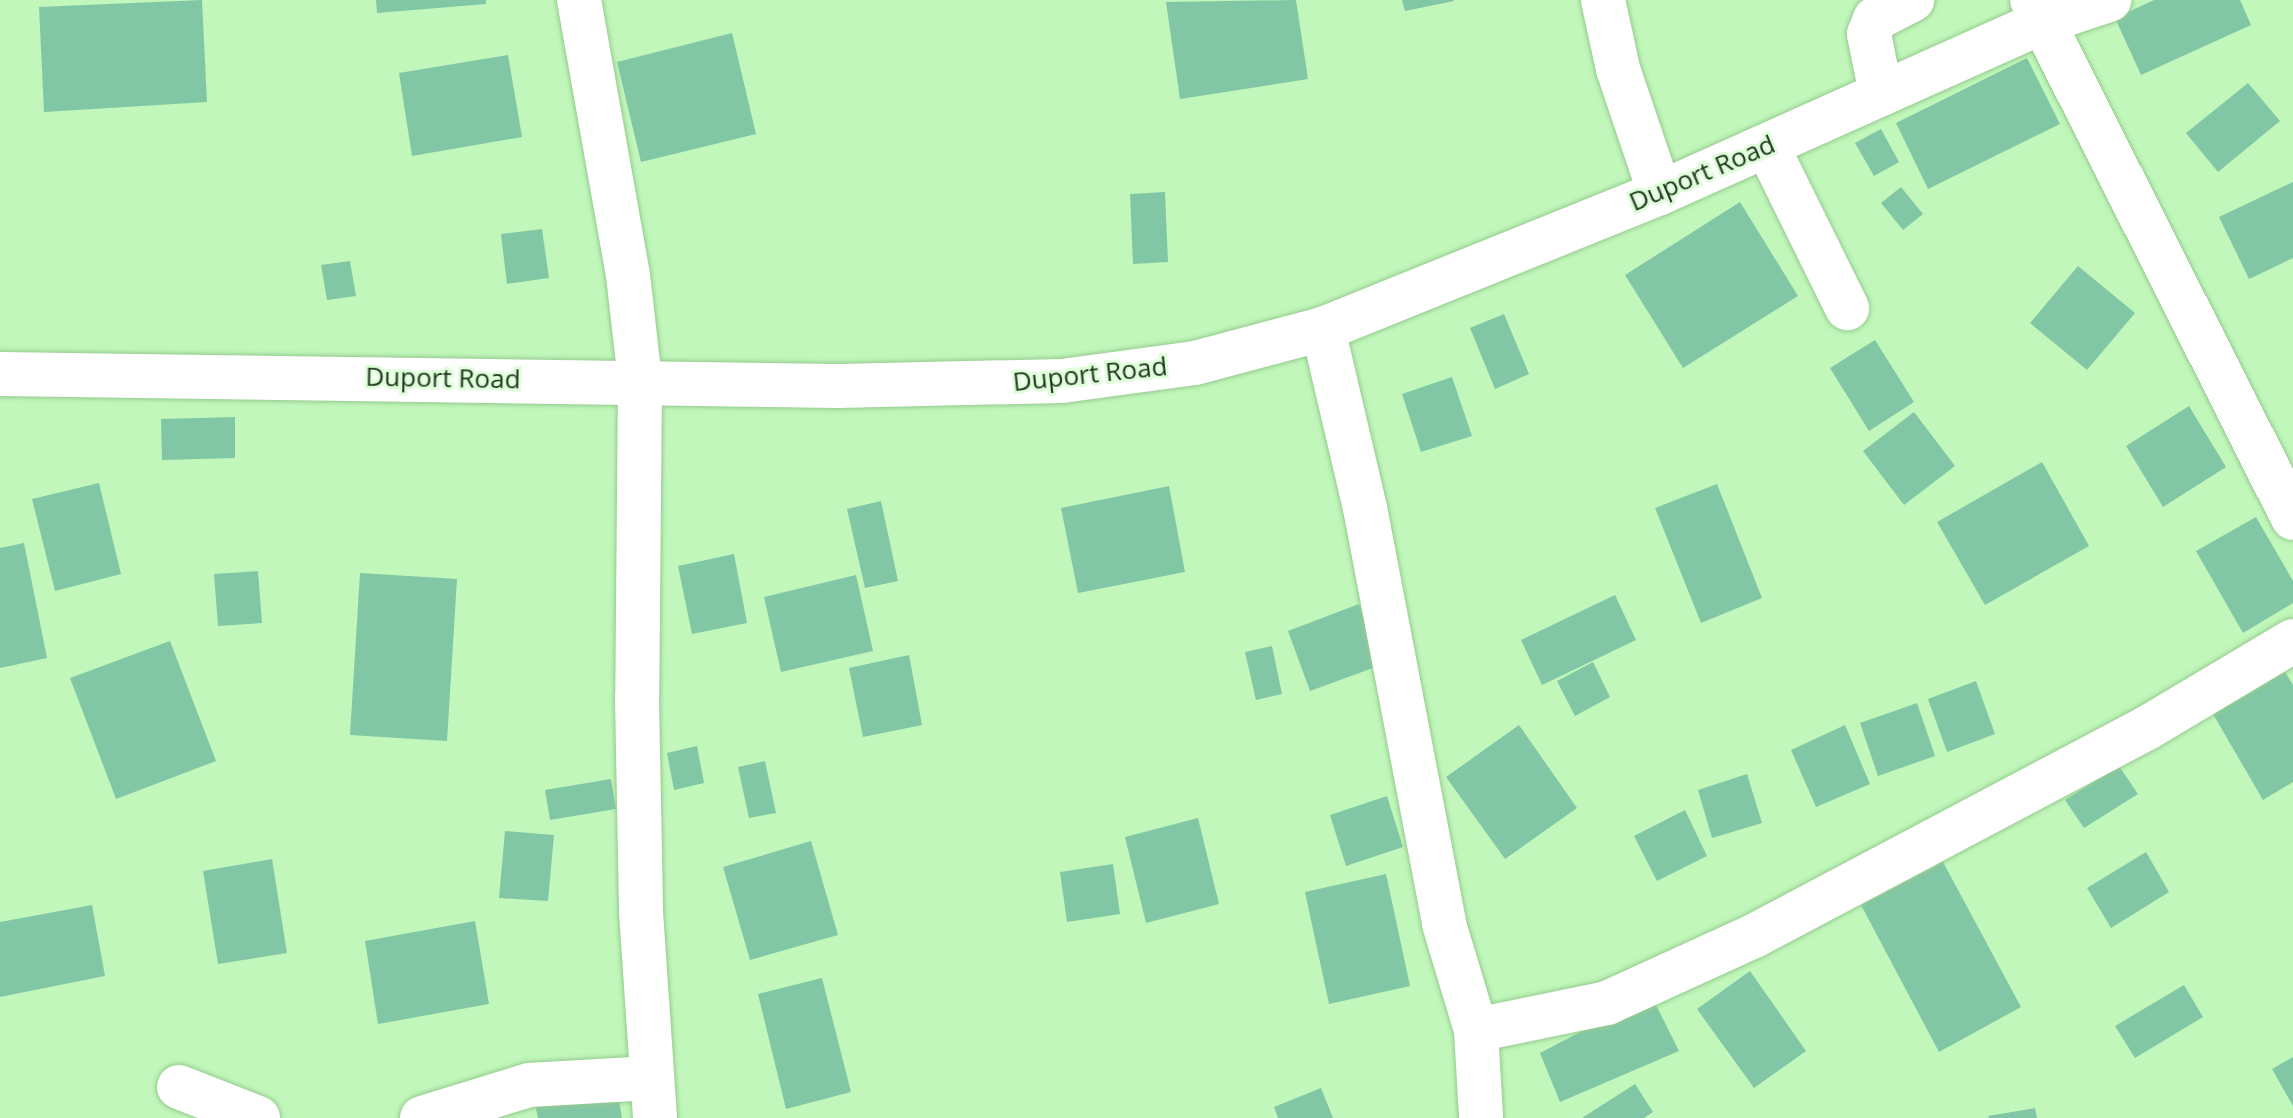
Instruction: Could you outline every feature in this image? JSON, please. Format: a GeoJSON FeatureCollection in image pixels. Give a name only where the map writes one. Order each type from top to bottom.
{"type":"FeatureCollection","features":[{"type":"Feature","properties":{"kind":"street"},"geometry":{"type":"LineString","coordinates":[[422,1118],[529,1085],[653,1098],[637,699],[640,380],[628,275],[579,0]]}},
{"type":"Feature","properties":{"kind":"street"},"geometry":{"type":"LineString","coordinates":[[1603,0],[1618,69],[1660,193]]}},
{"type":"Feature","properties":{"kind":"street"},"geometry":{"type":"LineString","coordinates":[[1881,94],[1869,34],[1875,19],[1912,0]]}},
{"type":"Feature","properties":{"kind":"street","name":"Duport Road"},"geometry":{"type":"LineString","coordinates":[[0,374],[640,380],[838,386],[1062,381],[1195,363],[1323,329],[1660,193],[1881,94],[2038,11],[2109,0]]}},
{"type":"Feature","properties":{"kind":"street"},"geometry":{"type":"LineString","coordinates":[[2038,11],[2293,518]]}},
{"type":"Feature","properties":{"kind":"street"},"geometry":{"type":"LineString","coordinates":[[1767,146],[1847,308]]}},
{"type":"Feature","properties":{"kind":"street"},"geometry":{"type":"LineString","coordinates":[[1323,329],[1365,508],[1444,924],[1476,1030],[1481,1118]]}},
{"type":"Feature","properties":{"kind":"street"},"geometry":{"type":"LineString","coordinates":[[1476,1030],[1607,1003],[1754,936],[2147,728],[2293,641]]}},
{"type":"Feature","properties":{"kind":"street"},"geometry":{"type":"LineString","coordinates":[[179,1087],[258,1118]]}},
{"type":"Feature","properties":{"kind":"building"},"geometry":{"type":"Polygon","coordinates":[[[202,0],[207,102],[44,112],[39,7],[202,0]]]}},
{"type":"Feature","properties":{"kind":"building"},"geometry":{"type":"Polygon","coordinates":[[[376,0],[486,0],[486,4],[377,13],[376,0]]]}},
{"type":"Feature","properties":{"kind":"building"},"geometry":{"type":"Polygon","coordinates":[[[1296,0],[1308,79],[1180,99],[1166,2],[1296,0]]]}},
{"type":"Feature","properties":{"kind":"building"},"geometry":{"type":"Polygon","coordinates":[[[1402,0],[1453,0],[1454,1],[1405,11],[1402,0]]]}},
{"type":"Feature","properties":{"kind":"building"},"geometry":{"type":"Polygon","coordinates":[[[2154,0],[2240,0],[2251,25],[2141,75],[2115,18],[2154,0]]]}},
{"type":"Feature","properties":{"kind":"building"},"geometry":{"type":"Polygon","coordinates":[[[732,33],[756,134],[641,162],[617,62],[732,33]]]}},
{"type":"Feature","properties":{"kind":"building"},"geometry":{"type":"Polygon","coordinates":[[[508,55],[522,137],[412,156],[399,73],[508,55]]]}},
{"type":"Feature","properties":{"kind":"building"},"geometry":{"type":"Polygon","coordinates":[[[2027,58],[2060,124],[1928,189],[1896,123],[2027,58]]]}},
{"type":"Feature","properties":{"kind":"building"},"geometry":{"type":"Polygon","coordinates":[[[2248,83],[2280,121],[2218,172],[2186,133],[2248,83]]]}},
{"type":"Feature","properties":{"kind":"building"},"geometry":{"type":"Polygon","coordinates":[[[1881,129],[1899,162],[1874,176],[1855,143],[1881,129]]]}},
{"type":"Feature","properties":{"kind":"building"},"geometry":{"type":"Polygon","coordinates":[[[2293,182],[2293,258],[2249,279],[2219,217],[2293,182]]]}},
{"type":"Feature","properties":{"kind":"building"},"geometry":{"type":"Polygon","coordinates":[[[1901,187],[1923,214],[1903,230],[1881,203],[1901,187]]]}},
{"type":"Feature","properties":{"kind":"building"},"geometry":{"type":"Polygon","coordinates":[[[1165,192],[1168,262],[1133,264],[1130,194],[1165,192]]]}},
{"type":"Feature","properties":{"kind":"building"},"geometry":{"type":"Polygon","coordinates":[[[1740,202],[1798,296],[1683,368],[1625,275],[1740,202]]]}},
{"type":"Feature","properties":{"kind":"building"},"geometry":{"type":"Polygon","coordinates":[[[542,229],[549,278],[507,284],[501,234],[542,229]]]}},
{"type":"Feature","properties":{"kind":"building"},"geometry":{"type":"Polygon","coordinates":[[[350,261],[356,296],[327,300],[321,265],[350,261]]]}},
{"type":"Feature","properties":{"kind":"building"},"geometry":{"type":"Polygon","coordinates":[[[2078,266],[2135,313],[2087,370],[2030,323],[2078,266]]]}},
{"type":"Feature","properties":{"kind":"building"},"geometry":{"type":"Polygon","coordinates":[[[1504,314],[1529,374],[1495,389],[1470,328],[1504,314]]]}},
{"type":"Feature","properties":{"kind":"building"},"geometry":{"type":"Polygon","coordinates":[[[1875,340],[1914,402],[1869,431],[1830,368],[1875,340]]]}},
{"type":"Feature","properties":{"kind":"building"},"geometry":{"type":"Polygon","coordinates":[[[1452,377],[1472,436],[1421,452],[1402,394],[1452,377]]]}},
{"type":"Feature","properties":{"kind":"building"},"geometry":{"type":"Polygon","coordinates":[[[2189,406],[2226,467],[2163,507],[2126,446],[2189,406]]]}},
{"type":"Feature","properties":{"kind":"building"},"geometry":{"type":"Polygon","coordinates":[[[1914,412],[1955,466],[1904,505],[1863,451],[1914,412]]]}},
{"type":"Feature","properties":{"kind":"building"},"geometry":{"type":"Polygon","coordinates":[[[235,417],[235,458],[162,460],[161,419],[235,417]]]}},
{"type":"Feature","properties":{"kind":"building"},"geometry":{"type":"Polygon","coordinates":[[[2042,462],[2089,546],[1985,605],[1937,522],[2042,462]]]}},
{"type":"Feature","properties":{"kind":"building"},"geometry":{"type":"Polygon","coordinates":[[[99,483],[121,574],[55,591],[32,499],[99,483]]]}},
{"type":"Feature","properties":{"kind":"building"},"geometry":{"type":"Polygon","coordinates":[[[1717,484],[1762,598],[1701,623],[1655,508],[1717,484]]]}},
{"type":"Feature","properties":{"kind":"building"},"geometry":{"type":"Polygon","coordinates":[[[1169,486],[1185,572],[1078,593],[1061,508],[1169,486]]]}},
{"type":"Feature","properties":{"kind":"building"},"geometry":{"type":"Polygon","coordinates":[[[881,501],[898,581],[865,588],[847,509],[881,501]]]}},
{"type":"Feature","properties":{"kind":"building"},"geometry":{"type":"Polygon","coordinates":[[[2256,517],[2293,581],[2293,603],[2243,633],[2196,551],[2256,517]]]}},
{"type":"Feature","properties":{"kind":"building"},"geometry":{"type":"Polygon","coordinates":[[[24,543],[47,658],[0,668],[0,548],[24,543]]]}},
{"type":"Feature","properties":{"kind":"building"},"geometry":{"type":"Polygon","coordinates":[[[734,554],[747,623],[692,634],[678,566],[734,554]]]}},
{"type":"Feature","properties":{"kind":"building"},"geometry":{"type":"Polygon","coordinates":[[[258,571],[262,623],[218,626],[214,574],[258,571]]]}},
{"type":"Feature","properties":{"kind":"building"},"geometry":{"type":"Polygon","coordinates":[[[360,573],[457,579],[447,741],[350,735],[360,573]]]}},
{"type":"Feature","properties":{"kind":"building"},"geometry":{"type":"Polygon","coordinates":[[[856,575],[873,651],[781,672],[764,597],[856,575]]]}},
{"type":"Feature","properties":{"kind":"building"},"geometry":{"type":"Polygon","coordinates":[[[1615,595],[1636,640],[1542,685],[1521,640],[1615,595]]]}},
{"type":"Feature","properties":{"kind":"building"},"geometry":{"type":"Polygon","coordinates":[[[1359,604],[1381,665],[1310,691],[1288,631],[1359,604]]]}},
{"type":"Feature","properties":{"kind":"building"},"geometry":{"type":"Polygon","coordinates":[[[170,641],[216,761],[116,799],[70,678],[170,641]]]}},
{"type":"Feature","properties":{"kind":"building"},"geometry":{"type":"Polygon","coordinates":[[[1272,646],[1282,694],[1256,700],[1245,652],[1272,646]]]}},
{"type":"Feature","properties":{"kind":"building"},"geometry":{"type":"Polygon","coordinates":[[[909,655],[922,725],[863,737],[849,668],[909,655]]]}},
{"type":"Feature","properties":{"kind":"building"},"geometry":{"type":"Polygon","coordinates":[[[1593,662],[1610,697],[1575,716],[1557,681],[1593,662]]]}},
{"type":"Feature","properties":{"kind":"building"},"geometry":{"type":"Polygon","coordinates":[[[2285,672],[2293,685],[2293,782],[2263,800],[2213,714],[2285,672]]]}},
{"type":"Feature","properties":{"kind":"building"},"geometry":{"type":"Polygon","coordinates":[[[1976,681],[1995,734],[1947,752],[1928,699],[1976,681]]]}},
{"type":"Feature","properties":{"kind":"building"},"geometry":{"type":"Polygon","coordinates":[[[1917,703],[1935,756],[1878,776],[1860,723],[1917,703]]]}},
{"type":"Feature","properties":{"kind":"building"},"geometry":{"type":"Polygon","coordinates":[[[1519,725],[1577,808],[1505,859],[1446,777],[1519,725]]]}},
{"type":"Feature","properties":{"kind":"building"},"geometry":{"type":"Polygon","coordinates":[[[1845,725],[1870,784],[1816,807],[1791,750],[1845,725]]]}},
{"type":"Feature","properties":{"kind":"building"},"geometry":{"type":"Polygon","coordinates":[[[697,746],[704,783],[674,790],[667,753],[697,746]]]}},
{"type":"Feature","properties":{"kind":"building"},"geometry":{"type":"Polygon","coordinates":[[[765,761],[776,813],[749,818],[738,767],[765,761]]]}},
{"type":"Feature","properties":{"kind":"building"},"geometry":{"type":"Polygon","coordinates":[[[2119,766],[2138,794],[2084,828],[2065,800],[2119,766]]]}},
{"type":"Feature","properties":{"kind":"building"},"geometry":{"type":"Polygon","coordinates":[[[1747,774],[1762,823],[1712,838],[1698,790],[1747,774]]]}},
{"type":"Feature","properties":{"kind":"building"},"geometry":{"type":"Polygon","coordinates":[[[611,779],[616,809],[550,820],[545,790],[611,779]]]}},
{"type":"Feature","properties":{"kind":"building"},"geometry":{"type":"Polygon","coordinates":[[[1387,796],[1403,847],[1346,866],[1330,815],[1387,796]]]}},
{"type":"Feature","properties":{"kind":"building"},"geometry":{"type":"Polygon","coordinates":[[[1685,810],[1707,856],[1657,881],[1634,836],[1685,810]]]}},
{"type":"Feature","properties":{"kind":"building"},"geometry":{"type":"Polygon","coordinates":[[[1198,818],[1219,904],[1146,923],[1125,837],[1198,818]]]}},
{"type":"Feature","properties":{"kind":"building"},"geometry":{"type":"Polygon","coordinates":[[[505,831],[554,835],[548,901],[499,898],[505,831]]]}},
{"type":"Feature","properties":{"kind":"building"},"geometry":{"type":"Polygon","coordinates":[[[811,841],[838,935],[750,960],[723,867],[811,841]]]}},
{"type":"Feature","properties":{"kind":"building"},"geometry":{"type":"Polygon","coordinates":[[[2146,852],[2169,892],[2111,928],[2087,888],[2146,852]]]}},
{"type":"Feature","properties":{"kind":"building"},"geometry":{"type":"Polygon","coordinates":[[[272,859],[287,953],[218,964],[203,871],[272,859]]]}},
{"type":"Feature","properties":{"kind":"building"},"geometry":{"type":"Polygon","coordinates":[[[1943,862],[2021,1007],[1939,1052],[1861,905],[1943,862]]]}},
{"type":"Feature","properties":{"kind":"building"},"geometry":{"type":"Polygon","coordinates":[[[1113,864],[1120,914],[1067,922],[1060,872],[1113,864]]]}},
{"type":"Feature","properties":{"kind":"building"},"geometry":{"type":"Polygon","coordinates":[[[1386,874],[1410,986],[1329,1004],[1305,892],[1386,874]]]}},
{"type":"Feature","properties":{"kind":"building"},"geometry":{"type":"Polygon","coordinates":[[[92,905],[105,976],[0,997],[0,922],[92,905]]]}},
{"type":"Feature","properties":{"kind":"building"},"geometry":{"type":"Polygon","coordinates":[[[475,921],[489,1004],[378,1024],[365,941],[475,921]]]}},
{"type":"Feature","properties":{"kind":"building"},"geometry":{"type":"Polygon","coordinates":[[[1750,971],[1806,1051],[1754,1088],[1697,1009],[1750,971]]]}},
{"type":"Feature","properties":{"kind":"building"},"geometry":{"type":"Polygon","coordinates":[[[822,978],[851,1092],[786,1109],[758,994],[822,978]]]}},
{"type":"Feature","properties":{"kind":"building"},"geometry":{"type":"Polygon","coordinates":[[[2184,985],[2203,1017],[2135,1058],[2115,1026],[2184,985]]]}},
{"type":"Feature","properties":{"kind":"building"},"geometry":{"type":"Polygon","coordinates":[[[1651,995],[1679,1051],[1560,1102],[1540,1053],[1651,995]]]}},
{"type":"Feature","properties":{"kind":"building"},"geometry":{"type":"Polygon","coordinates":[[[2293,1057],[2293,1106],[2272,1069],[2293,1057]]]}},
{"type":"Feature","properties":{"kind":"building"},"geometry":{"type":"Polygon","coordinates":[[[1635,1084],[1653,1112],[1644,1118],[1582,1118],[1635,1084]]]}},
{"type":"Feature","properties":{"kind":"building"},"geometry":{"type":"Polygon","coordinates":[[[1321,1088],[1333,1118],[1278,1118],[1274,1107],[1321,1088]]]}},
{"type":"Feature","properties":{"kind":"building"},"geometry":{"type":"Polygon","coordinates":[[[617,1090],[622,1118],[538,1118],[535,1104],[617,1090]]]}},
{"type":"Feature","properties":{"kind":"building"},"geometry":{"type":"Polygon","coordinates":[[[2035,1108],[2037,1118],[1988,1116],[2035,1108]]]}}]}
